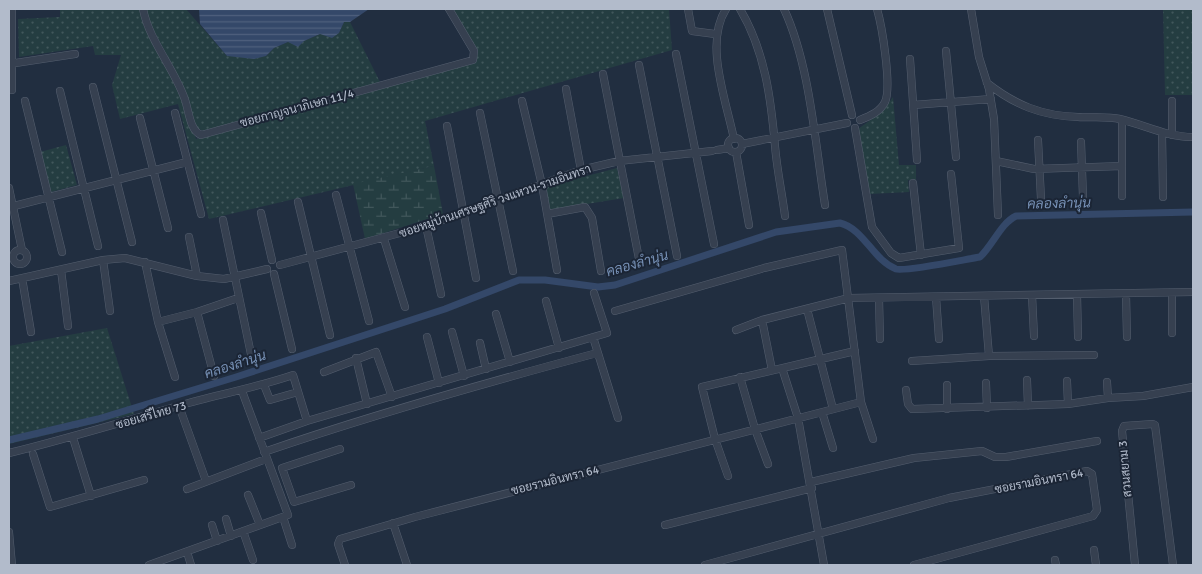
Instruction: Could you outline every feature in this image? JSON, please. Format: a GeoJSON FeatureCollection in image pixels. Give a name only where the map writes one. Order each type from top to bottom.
{"type":"FeatureCollection","features":[{"type":"Feature","properties":{"kind":"street"},"geometry":{"type":"LineString","coordinates":[[12,9],[10,64],[12,90]]}},
{"type":"Feature","properties":{"kind":"street","name":"ซอยกาญจนาภิเษก 11/4"},"geometry":{"type":"LineString","coordinates":[[143,9],[146,22],[178,82],[194,129],[196,133],[202,135],[473,60],[474,51],[449,9]]}},
{"type":"Feature","properties":{"kind":"street"},"geometry":{"type":"LineString","coordinates":[[688,9],[692,31],[715,34]]}},
{"type":"Feature","properties":{"kind":"street"},"geometry":{"type":"LineString","coordinates":[[726,9],[719,20],[715,34],[715,47],[734,139]]}},
{"type":"Feature","properties":{"kind":"street"},"geometry":{"type":"LineString","coordinates":[[740,9],[753,31],[763,60],[785,216]]}},
{"type":"Feature","properties":{"kind":"street"},"geometry":{"type":"LineString","coordinates":[[784,9],[790,22],[803,69],[825,205]]}},
{"type":"Feature","properties":{"kind":"street"},"geometry":{"type":"LineString","coordinates":[[827,9],[852,115]]}},
{"type":"Feature","properties":{"kind":"street"},"geometry":{"type":"LineString","coordinates":[[854,128],[858,126],[860,120],[880,109],[888,92],[877,9]]}},
{"type":"Feature","properties":{"kind":"street"},"geometry":{"type":"LineString","coordinates":[[971,9],[979,57],[991,99],[994,119],[998,215]]}},
{"type":"Feature","properties":{"kind":"street"},"geometry":{"type":"LineString","coordinates":[[946,51],[956,157]]}},
{"type":"Feature","properties":{"kind":"street"},"geometry":{"type":"LineString","coordinates":[[10,64],[75,54]]}},
{"type":"Feature","properties":{"kind":"street"},"geometry":{"type":"LineString","coordinates":[[676,54],[714,244]]}},
{"type":"Feature","properties":{"kind":"street"},"geometry":{"type":"LineString","coordinates":[[910,59],[917,160]]}},
{"type":"Feature","properties":{"kind":"street"},"geometry":{"type":"LineString","coordinates":[[639,66],[676,256]]}},
{"type":"Feature","properties":{"kind":"street"},"geometry":{"type":"LineString","coordinates":[[603,74],[640,264]]}},
{"type":"Feature","properties":{"kind":"street"},"geometry":{"type":"LineString","coordinates":[[987,83],[1021,106],[1039,113],[1122,120],[1162,133],[1193,137]]}},
{"type":"Feature","properties":{"kind":"street"},"geometry":{"type":"LineString","coordinates":[[93,86],[132,242]]}},
{"type":"Feature","properties":{"kind":"street"},"geometry":{"type":"LineString","coordinates":[[566,88],[582,170]]}},
{"type":"Feature","properties":{"kind":"street"},"geometry":{"type":"LineString","coordinates":[[60,91],[98,246]]}},
{"type":"Feature","properties":{"kind":"street"},"geometry":{"type":"LineString","coordinates":[[914,106],[991,99]]}},
{"type":"Feature","properties":{"kind":"street"},"geometry":{"type":"LineString","coordinates":[[25,101],[62,252]]}},
{"type":"Feature","properties":{"kind":"street"},"geometry":{"type":"LineString","coordinates":[[522,101],[542,185],[557,270]]}},
{"type":"Feature","properties":{"kind":"street"},"geometry":{"type":"LineString","coordinates":[[1172,101],[1172,135]]}},
{"type":"Feature","properties":{"kind":"street"},"geometry":{"type":"LineString","coordinates":[[175,113],[201,214]]}},
{"type":"Feature","properties":{"kind":"street"},"geometry":{"type":"LineString","coordinates":[[480,113],[500,200],[513,272]]}},
{"type":"Feature","properties":{"kind":"street"},"geometry":{"type":"LineString","coordinates":[[847,123],[847,118],[852,115],[858,116],[860,120]]}},
{"type":"Feature","properties":{"kind":"street"},"geometry":{"type":"LineString","coordinates":[[140,118],[168,228]]}},
{"type":"Feature","properties":{"kind":"street"},"geometry":{"type":"LineString","coordinates":[[1122,120],[1122,196]]}},
{"type":"Feature","properties":{"kind":"street"},"geometry":{"type":"LineString","coordinates":[[742,144],[847,123]]}},
{"type":"Feature","properties":{"kind":"street"},"geometry":{"type":"LineString","coordinates":[[847,123],[854,128]]}},
{"type":"Feature","properties":{"kind":"street"},"geometry":{"type":"LineString","coordinates":[[447,126],[462,214],[476,278]]}},
{"type":"Feature","properties":{"kind":"street"},"geometry":{"type":"LineString","coordinates":[[854,128],[872,227],[891,253],[898,258],[959,248],[951,174]]}},
{"type":"Feature","properties":{"kind":"street"},"geometry":{"type":"LineString","coordinates":[[1162,133],[1163,197]]}},
{"type":"Feature","properties":{"kind":"street"},"geometry":{"type":"LineString","coordinates":[[734,139],[738,139],[742,144]]}},
{"type":"Feature","properties":{"kind":"street"},"geometry":{"type":"LineString","coordinates":[[734,139],[730,141],[729,148],[736,152]]}},
{"type":"Feature","properties":{"kind":"street"},"geometry":{"type":"LineString","coordinates":[[1038,140],[1041,199]]}},
{"type":"Feature","properties":{"kind":"street"},"geometry":{"type":"LineString","coordinates":[[1081,142],[1083,197]]}},
{"type":"Feature","properties":{"kind":"street"},"geometry":{"type":"LineString","coordinates":[[736,152],[742,148],[742,144]]}},
{"type":"Feature","properties":{"kind":"street","name":"ซอยหมู่บ้านเศรษฐศิริ วงแหวน-รามอินทรา"},"geometry":{"type":"LineString","coordinates":[[280,266],[426,226],[582,170],[619,161],[658,158],[729,148]]}},
{"type":"Feature","properties":{"kind":"street"},"geometry":{"type":"LineString","coordinates":[[736,152],[749,225]]}},
{"type":"Feature","properties":{"kind":"street"},"geometry":{"type":"LineString","coordinates":[[996,161],[1013,166],[1039,168],[1122,166]]}},
{"type":"Feature","properties":{"kind":"street"},"geometry":{"type":"LineString","coordinates":[[14,206],[187,162]]}},
{"type":"Feature","properties":{"kind":"street"},"geometry":{"type":"LineString","coordinates":[[913,183],[921,254]]}},
{"type":"Feature","properties":{"kind":"street"},"geometry":{"type":"LineString","coordinates":[[9,188],[22,250],[26,256],[25,262],[21,264],[12,263]]}},
{"type":"Feature","properties":{"kind":"street"},"geometry":{"type":"LineString","coordinates":[[336,195],[369,321]]}},
{"type":"Feature","properties":{"kind":"street"},"geometry":{"type":"LineString","coordinates":[[298,202],[310,258],[330,334]]}},
{"type":"Feature","properties":{"kind":"street"},"geometry":{"type":"LineString","coordinates":[[547,214],[585,207],[592,218],[601,271]]}},
{"type":"Feature","properties":{"kind":"street"},"geometry":{"type":"LineString","coordinates":[[262,213],[272,260]]}},
{"type":"Feature","properties":{"kind":"street"},"geometry":{"type":"LineString","coordinates":[[223,220],[252,360]]}},
{"type":"Feature","properties":{"kind":"street"},"geometry":{"type":"LineString","coordinates":[[426,226],[441,294]]}},
{"type":"Feature","properties":{"kind":"street"},"geometry":{"type":"LineString","coordinates":[[189,237],[197,276]]}},
{"type":"Feature","properties":{"kind":"street"},"geometry":{"type":"LineString","coordinates":[[384,239],[405,307]]}},
{"type":"Feature","properties":{"kind":"street"},"geometry":{"type":"LineString","coordinates":[[615,311],[839,250],[843,251],[861,402],[873,439]]}},
{"type":"Feature","properties":{"kind":"street"},"geometry":{"type":"LineString","coordinates":[[9,281],[102,260],[124,258],[197,276],[224,279],[267,269],[274,274],[292,349]]}},
{"type":"Feature","properties":{"kind":"street"},"geometry":{"type":"LineString","coordinates":[[102,260],[110,311]]}},
{"type":"Feature","properties":{"kind":"street"},"geometry":{"type":"LineString","coordinates":[[272,260],[278,262],[280,266],[280,270],[274,274]]}},
{"type":"Feature","properties":{"kind":"street"},"geometry":{"type":"LineString","coordinates":[[267,269],[268,263],[272,260]]}},
{"type":"Feature","properties":{"kind":"street"},"geometry":{"type":"LineString","coordinates":[[145,262],[158,322],[175,377]]}},
{"type":"Feature","properties":{"kind":"street"},"geometry":{"type":"LineString","coordinates":[[61,270],[68,326]]}},
{"type":"Feature","properties":{"kind":"street"},"geometry":{"type":"LineString","coordinates":[[22,278],[31,332]]}},
{"type":"Feature","properties":{"kind":"street"},"geometry":{"type":"LineString","coordinates":[[736,330],[762,320],[849,298],[1193,292]]}},
{"type":"Feature","properties":{"kind":"street"},"geometry":{"type":"LineString","coordinates":[[259,438],[307,420],[593,338],[608,331],[594,293]]}},
{"type":"Feature","properties":{"kind":"street"},"geometry":{"type":"LineString","coordinates":[[1172,293],[1172,333]]}},
{"type":"Feature","properties":{"kind":"street"},"geometry":{"type":"LineString","coordinates":[[1077,294],[1078,338]]}},
{"type":"Feature","properties":{"kind":"street"},"geometry":{"type":"LineString","coordinates":[[1126,294],[1127,337]]}},
{"type":"Feature","properties":{"kind":"street"},"geometry":{"type":"LineString","coordinates":[[1032,295],[1034,336]]}},
{"type":"Feature","properties":{"kind":"street"},"geometry":{"type":"LineString","coordinates":[[984,296],[989,356]]}},
{"type":"Feature","properties":{"kind":"street"},"geometry":{"type":"LineString","coordinates":[[936,297],[939,339]]}},
{"type":"Feature","properties":{"kind":"street"},"geometry":{"type":"LineString","coordinates":[[158,322],[197,312],[238,298]]}},
{"type":"Feature","properties":{"kind":"street"},"geometry":{"type":"LineString","coordinates":[[879,298],[880,339]]}},
{"type":"Feature","properties":{"kind":"street"},"geometry":{"type":"LineString","coordinates":[[546,301],[559,348]]}},
{"type":"Feature","properties":{"kind":"street"},"geometry":{"type":"LineString","coordinates":[[807,309],[833,409]]}},
{"type":"Feature","properties":{"kind":"street"},"geometry":{"type":"LineString","coordinates":[[197,312],[214,376]]}},
{"type":"Feature","properties":{"kind":"street"},"geometry":{"type":"LineString","coordinates":[[496,314],[510,362]]}},
{"type":"Feature","properties":{"kind":"street"},"geometry":{"type":"LineString","coordinates":[[762,320],[772,370]]}},
{"type":"Feature","properties":{"kind":"street"},"geometry":{"type":"LineString","coordinates":[[452,332],[464,376]]}},
{"type":"Feature","properties":{"kind":"street"},"geometry":{"type":"LineString","coordinates":[[427,337],[440,383]]}},
{"type":"Feature","properties":{"kind":"street"},"geometry":{"type":"LineString","coordinates":[[593,338],[618,418]]}},
{"type":"Feature","properties":{"kind":"street"},"geometry":{"type":"LineString","coordinates":[[480,342],[486,369]]}},
{"type":"Feature","properties":{"kind":"street"},"geometry":{"type":"LineString","coordinates":[[728,476],[715,439],[702,387],[855,351]]}},
{"type":"Feature","properties":{"kind":"street"},"geometry":{"type":"LineString","coordinates":[[324,372],[372,352],[378,354],[392,397]]}},
{"type":"Feature","properties":{"kind":"street"},"geometry":{"type":"LineString","coordinates":[[186,489],[265,455],[345,424],[597,353]]}},
{"type":"Feature","properties":{"kind":"street"},"geometry":{"type":"LineString","coordinates":[[912,360],[989,356],[1094,355]]}},
{"type":"Feature","properties":{"kind":"street"},"geometry":{"type":"LineString","coordinates":[[356,358],[368,404]]}},
{"type":"Feature","properties":{"kind":"street"},"geometry":{"type":"LineString","coordinates":[[782,368],[798,418],[812,485],[824,565]]}},
{"type":"Feature","properties":{"kind":"street","name":"ซอยเสรีไทย 73"},"geometry":{"type":"LineString","coordinates":[[9,453],[73,438],[180,406],[264,385],[293,375],[298,392]]}},
{"type":"Feature","properties":{"kind":"street"},"geometry":{"type":"LineString","coordinates":[[740,377],[754,429],[768,464]]}},
{"type":"Feature","properties":{"kind":"street"},"geometry":{"type":"LineString","coordinates":[[1027,380],[1028,406]]}},
{"type":"Feature","properties":{"kind":"street"},"geometry":{"type":"LineString","coordinates":[[1068,381],[1068,404]]}},
{"type":"Feature","properties":{"kind":"street"},"geometry":{"type":"LineString","coordinates":[[1107,382],[1108,398]]}},
{"type":"Feature","properties":{"kind":"street"},"geometry":{"type":"LineString","coordinates":[[986,383],[987,408]]}},
{"type":"Feature","properties":{"kind":"street"},"geometry":{"type":"LineString","coordinates":[[264,385],[270,400],[298,392],[307,420]]}},
{"type":"Feature","properties":{"kind":"street"},"geometry":{"type":"LineString","coordinates":[[947,385],[948,409]]}},
{"type":"Feature","properties":{"kind":"street"},"geometry":{"type":"LineString","coordinates":[[906,390],[908,404],[912,409],[948,409],[1068,404],[1108,398],[1143,396],[1193,387]]}},
{"type":"Feature","properties":{"kind":"street"},"geometry":{"type":"LineString","coordinates":[[148,565],[284,517],[288,513],[242,391]]}},
{"type":"Feature","properties":{"kind":"street","name":"ซอยรามอินทรา 64"},"geometry":{"type":"LineString","coordinates":[[345,565],[338,544],[340,539],[393,523],[861,402]]}},
{"type":"Feature","properties":{"kind":"street"},"geometry":{"type":"LineString","coordinates":[[180,406],[206,481]]}},
{"type":"Feature","properties":{"kind":"street"},"geometry":{"type":"LineString","coordinates":[[822,412],[833,448]]}},
{"type":"Feature","properties":{"kind":"street","name":"สวนสยาม 3"},"geometry":{"type":"LineString","coordinates":[[1135,565],[1122,431],[1124,426],[1153,424],[1155,425],[1173,565]]}},
{"type":"Feature","properties":{"kind":"street"},"geometry":{"type":"LineString","coordinates":[[73,438],[91,496]]}},
{"type":"Feature","properties":{"kind":"street"},"geometry":{"type":"LineString","coordinates":[[665,525],[914,458],[982,451],[994,457],[1006,457],[1097,441]]}},
{"type":"Feature","properties":{"kind":"street"},"geometry":{"type":"LineString","coordinates":[[272,473],[340,449]]}},
{"type":"Feature","properties":{"kind":"street"},"geometry":{"type":"LineString","coordinates":[[33,454],[50,507],[144,480]]}},
{"type":"Feature","properties":{"kind":"street"},"geometry":{"type":"LineString","coordinates":[[282,468],[294,502],[351,485]]}},
{"type":"Feature","properties":{"kind":"street","name":"ซอยรามอินทรา 64"},"geometry":{"type":"LineString","coordinates":[[705,565],[949,498],[1088,471],[1092,474],[1097,510],[1093,516],[914,565]]}},
{"type":"Feature","properties":{"kind":"street"},"geometry":{"type":"LineString","coordinates":[[248,495],[260,525]]}},
{"type":"Feature","properties":{"kind":"street"},"geometry":{"type":"LineString","coordinates":[[284,517],[292,545]]}},
{"type":"Feature","properties":{"kind":"street"},"geometry":{"type":"LineString","coordinates":[[226,519],[231,536]]}},
{"type":"Feature","properties":{"kind":"street"},"geometry":{"type":"LineString","coordinates":[[393,523],[408,565]]}},
{"type":"Feature","properties":{"kind":"street"},"geometry":{"type":"LineString","coordinates":[[212,524],[218,541]]}},
{"type":"Feature","properties":{"kind":"street"},"geometry":{"type":"LineString","coordinates":[[243,531],[253,560]]}},
{"type":"Feature","properties":{"kind":"street"},"geometry":{"type":"LineString","coordinates":[[9,532],[12,565]]}},
{"type":"Feature","properties":{"kind":"street"},"geometry":{"type":"LineString","coordinates":[[1094,550],[1096,565]]}},
{"type":"Feature","properties":{"kind":"street"},"geometry":{"type":"LineString","coordinates":[[187,552],[191,565]]}},
{"type":"Feature","properties":{"kind":"green space"},"geometry":{"type":"Polygon","coordinates":[[[60,9],[141,9],[144,25],[176,83],[196,139],[474,63],[478,51],[453,9],[669,9],[672,50],[425,121],[434,166],[209,219],[178,104],[120,119],[112,85],[121,55],[95,55],[93,46],[19,57],[18,19],[60,17],[60,9]]]}},
{"type":"Feature","properties":{"kind":"green space"},"geometry":{"type":"Polygon","coordinates":[[[146,9],[186,9],[227,56],[266,56],[274,48],[288,42],[304,41],[320,34],[339,33],[344,22],[350,22],[380,82],[204,131],[199,129],[193,120],[185,91],[149,21],[146,9]]]}},
{"type":"Feature","properties":{"kind":"green space"},"geometry":{"type":"Polygon","coordinates":[[[1163,9],[1193,9],[1193,95],[1165,95],[1163,9]]]}},
{"type":"Feature","properties":{"kind":"green space"},"geometry":{"type":"Polygon","coordinates":[[[893,97],[899,165],[916,165],[916,180],[908,180],[909,192],[870,194],[858,129],[883,111],[893,97]]]}},
{"type":"Feature","properties":{"kind":"green space"},"geometry":{"type":"Polygon","coordinates":[[[66,145],[77,185],[51,192],[40,152],[66,145]]]}},
{"type":"Feature","properties":{"kind":"green space"},"geometry":{"type":"Polygon","coordinates":[[[434,166],[443,214],[365,239],[353,184],[434,166]]]}},
{"type":"Feature","properties":{"kind":"green space"},"geometry":{"type":"Polygon","coordinates":[[[617,168],[624,198],[550,210],[545,190],[549,186],[617,168]]]}},
{"type":"Feature","properties":{"kind":"green space"},"geometry":{"type":"Polygon","coordinates":[[[107,328],[134,414],[9,444],[9,346],[107,328]]]}},
{"type":"Feature","properties":{"kind":"water"},"geometry":{"type":"Polygon","coordinates":[[[199,9],[369,9],[350,22],[344,22],[339,33],[332,38],[320,34],[304,41],[298,47],[288,42],[274,48],[266,56],[254,59],[227,56],[200,24],[199,9]]]}},
{"type":"Feature","properties":{"kind":"waterway","name":"คลองลำนุ่น"},"geometry":{"type":"LineString","coordinates":[[9,440],[98,419],[236,377],[445,309],[519,280],[545,280],[598,287],[615,285],[776,232],[840,223],[856,231],[888,265],[896,269],[911,269],[980,257],[1001,229],[1016,216],[1193,212]]}}]}
